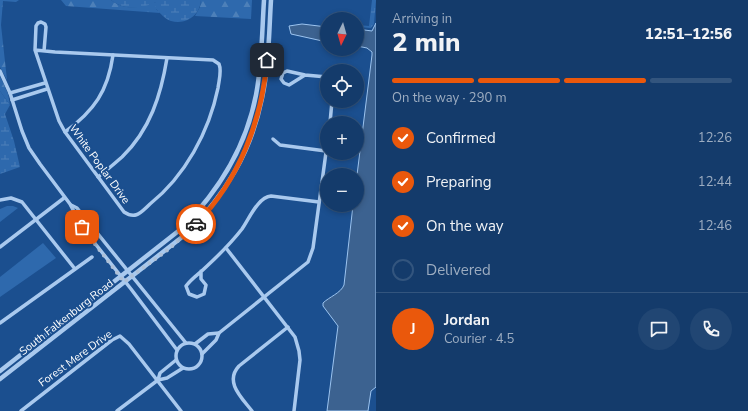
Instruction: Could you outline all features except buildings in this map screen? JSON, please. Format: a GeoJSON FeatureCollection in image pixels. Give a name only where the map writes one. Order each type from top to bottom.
{"type":"FeatureCollection","features":[{"type":"Feature","properties":{"kind":"street","name":"South Falkenburg Road"},"geometry":{"type":"LineString","coordinates":[[0,371],[181,229],[199,211],[222,180],[231,164],[245,132],[256,95],[264,0]]}},
{"type":"Feature","properties":{"kind":"street","name":"South Falkenburg Road"},"geometry":{"type":"LineString","coordinates":[[0,379],[124,282],[169,249],[204,216],[228,184],[238,166],[258,116],[265,78],[271,0]]}},
{"type":"Feature","properties":{"kind":"street","name":"White Poplar Drive"},"geometry":{"type":"LineString","coordinates":[[35,50],[44,51],[113,55],[213,60],[219,64],[220,68],[216,98],[196,148],[187,163],[172,182],[154,201],[136,216],[130,216],[124,212],[65,132],[59,121],[35,50],[36,26],[41,22],[45,24],[46,27],[44,51]]}},
{"type":"Feature","properties":{"kind":"street"},"geometry":{"type":"LineString","coordinates":[[65,132],[79,122],[90,111],[100,97],[111,70],[113,55]]}},
{"type":"Feature","properties":{"kind":"street"},"geometry":{"type":"LineString","coordinates":[[98,177],[122,157],[141,134],[155,110],[163,82],[167,58]]}},
{"type":"Feature","properties":{"kind":"street"},"geometry":{"type":"LineString","coordinates":[[0,71],[10,93],[29,148],[64,198],[77,208],[186,343]]}},
{"type":"Feature","properties":{"kind":"street"},"geometry":{"type":"LineString","coordinates":[[305,75],[289,85],[284,83],[281,79],[283,73],[287,71],[320,76]]}},
{"type":"Feature","properties":{"kind":"street"},"geometry":{"type":"LineString","coordinates":[[10,93],[45,83]]}},
{"type":"Feature","properties":{"kind":"street"},"geometry":{"type":"LineString","coordinates":[[26,89],[28,95]]}},
{"type":"Feature","properties":{"kind":"street"},"geometry":{"type":"LineString","coordinates":[[12,100],[47,89]]}},
{"type":"Feature","properties":{"kind":"street"},"geometry":{"type":"LineString","coordinates":[[245,132],[252,134]]}},
{"type":"Feature","properties":{"kind":"street"},"geometry":{"type":"LineString","coordinates":[[273,139],[280,145],[320,150]]}},
{"type":"Feature","properties":{"kind":"street"},"geometry":{"type":"LineString","coordinates":[[195,344],[208,334],[218,333],[308,262],[313,248],[325,160]]}},
{"type":"Feature","properties":{"kind":"street"},"geometry":{"type":"LineString","coordinates":[[201,271],[201,278],[206,285],[204,294],[197,297],[189,294],[186,286],[192,278],[226,248],[261,200],[266,196],[319,202]]}},
{"type":"Feature","properties":{"kind":"street"},"geometry":{"type":"LineString","coordinates":[[0,200],[11,198],[22,202],[75,269]]}},
{"type":"Feature","properties":{"kind":"street"},"geometry":{"type":"LineString","coordinates":[[0,247],[64,198]]}},
{"type":"Feature","properties":{"kind":"street"},"geometry":{"type":"LineString","coordinates":[[70,204],[82,227],[169,337],[177,350]]}},
{"type":"Feature","properties":{"kind":"street"},"geometry":{"type":"LineString","coordinates":[[226,248],[295,337],[300,360],[294,411]]}},
{"type":"Feature","properties":{"kind":"street"},"geometry":{"type":"LineString","coordinates":[[0,323],[92,257]]}},
{"type":"Feature","properties":{"kind":"street"},"geometry":{"type":"LineString","coordinates":[[252,411],[235,390],[233,379],[234,374],[239,366],[288,327]]}},
{"type":"Feature","properties":{"kind":"street"},"geometry":{"type":"LineString","coordinates":[[202,354],[195,344],[186,343],[182,344],[177,350],[176,360],[183,368],[195,368],[200,362],[202,354],[216,340],[218,333]]}},
{"type":"Feature","properties":{"kind":"street","name":"Forest Mere Drive"},"geometry":{"type":"LineString","coordinates":[[21,411],[106,344],[120,336],[129,344],[181,411]]}},
{"type":"Feature","properties":{"kind":"street"},"geometry":{"type":"LineString","coordinates":[[22,354],[26,360]]}},
{"type":"Feature","properties":{"kind":"street"},"geometry":{"type":"LineString","coordinates":[[158,380],[160,373],[176,360]]}},
{"type":"Feature","properties":{"kind":"street"},"geometry":{"type":"LineString","coordinates":[[117,411],[158,380],[168,378],[183,368]]}},
{"type":"Feature","properties":{"kind":"green space"},"geometry":{"type":"Polygon","coordinates":[[[0,0],[19,0],[16,2],[3,1],[1,25],[7,80],[0,67],[0,0]]]}},
{"type":"Feature","properties":{"kind":"green space"},"geometry":{"type":"Polygon","coordinates":[[[61,0],[111,0],[117,4],[128,7],[156,2],[156,9],[160,13],[66,6],[61,0]]]}},
{"type":"Feature","properties":{"kind":"green space"},"geometry":{"type":"Polygon","coordinates":[[[111,0],[201,0],[198,10],[192,18],[182,22],[177,22],[165,18],[156,9],[156,2],[133,8],[116,4],[111,0]]]}},
{"type":"Feature","properties":{"kind":"green space"},"geometry":{"type":"Polygon","coordinates":[[[201,0],[252,0],[251,19],[195,16],[200,7],[201,0]]]}},
{"type":"Feature","properties":{"kind":"green space"},"geometry":{"type":"Polygon","coordinates":[[[372,0],[376,0],[374,24],[371,28],[364,28],[364,26],[369,26],[372,0]]]}},
{"type":"Feature","properties":{"kind":"green space"},"geometry":{"type":"Polygon","coordinates":[[[0,76],[8,94],[10,105],[0,91],[0,76]]]}},
{"type":"Feature","properties":{"kind":"green space"},"geometry":{"type":"Polygon","coordinates":[[[0,91],[10,105],[5,114],[14,141],[20,167],[0,174],[0,91]]]}},
{"type":"Feature","properties":{"kind":"green space"},"geometry":{"type":"Polygon","coordinates":[[[7,206],[18,208],[0,222],[0,209],[7,206]]]}},
{"type":"Feature","properties":{"kind":"green space"},"geometry":{"type":"Polygon","coordinates":[[[43,243],[56,258],[0,297],[0,277],[43,243]]]}},
{"type":"Feature","properties":{"kind":"shaded area"},"geometry":{"type":"Polygon","coordinates":[[[376,23],[376,387],[371,391],[368,411],[327,411],[338,326],[323,306],[323,303],[344,285],[352,212],[364,212],[364,168],[358,168],[359,160],[364,160],[364,119],[372,52],[364,47],[364,30],[372,31],[376,23]]]}},
{"type":"Feature","properties":{"kind":"shaded area"},"geometry":{"type":"Polygon","coordinates":[[[302,24],[320,26],[320,40],[291,34],[289,26],[302,24]]]}},
{"type":"Feature","properties":{"kind":"way so far"},"geometry":{"type":"LineString","coordinates":[[82,227],[124,282],[169,249],[196,224]]}},
{"type":"Feature","properties":{"kind":"route"},"geometry":{"type":"LineString","coordinates":[[196,224],[204,216],[228,184],[249,142],[263,96],[267,60]]}}]}
